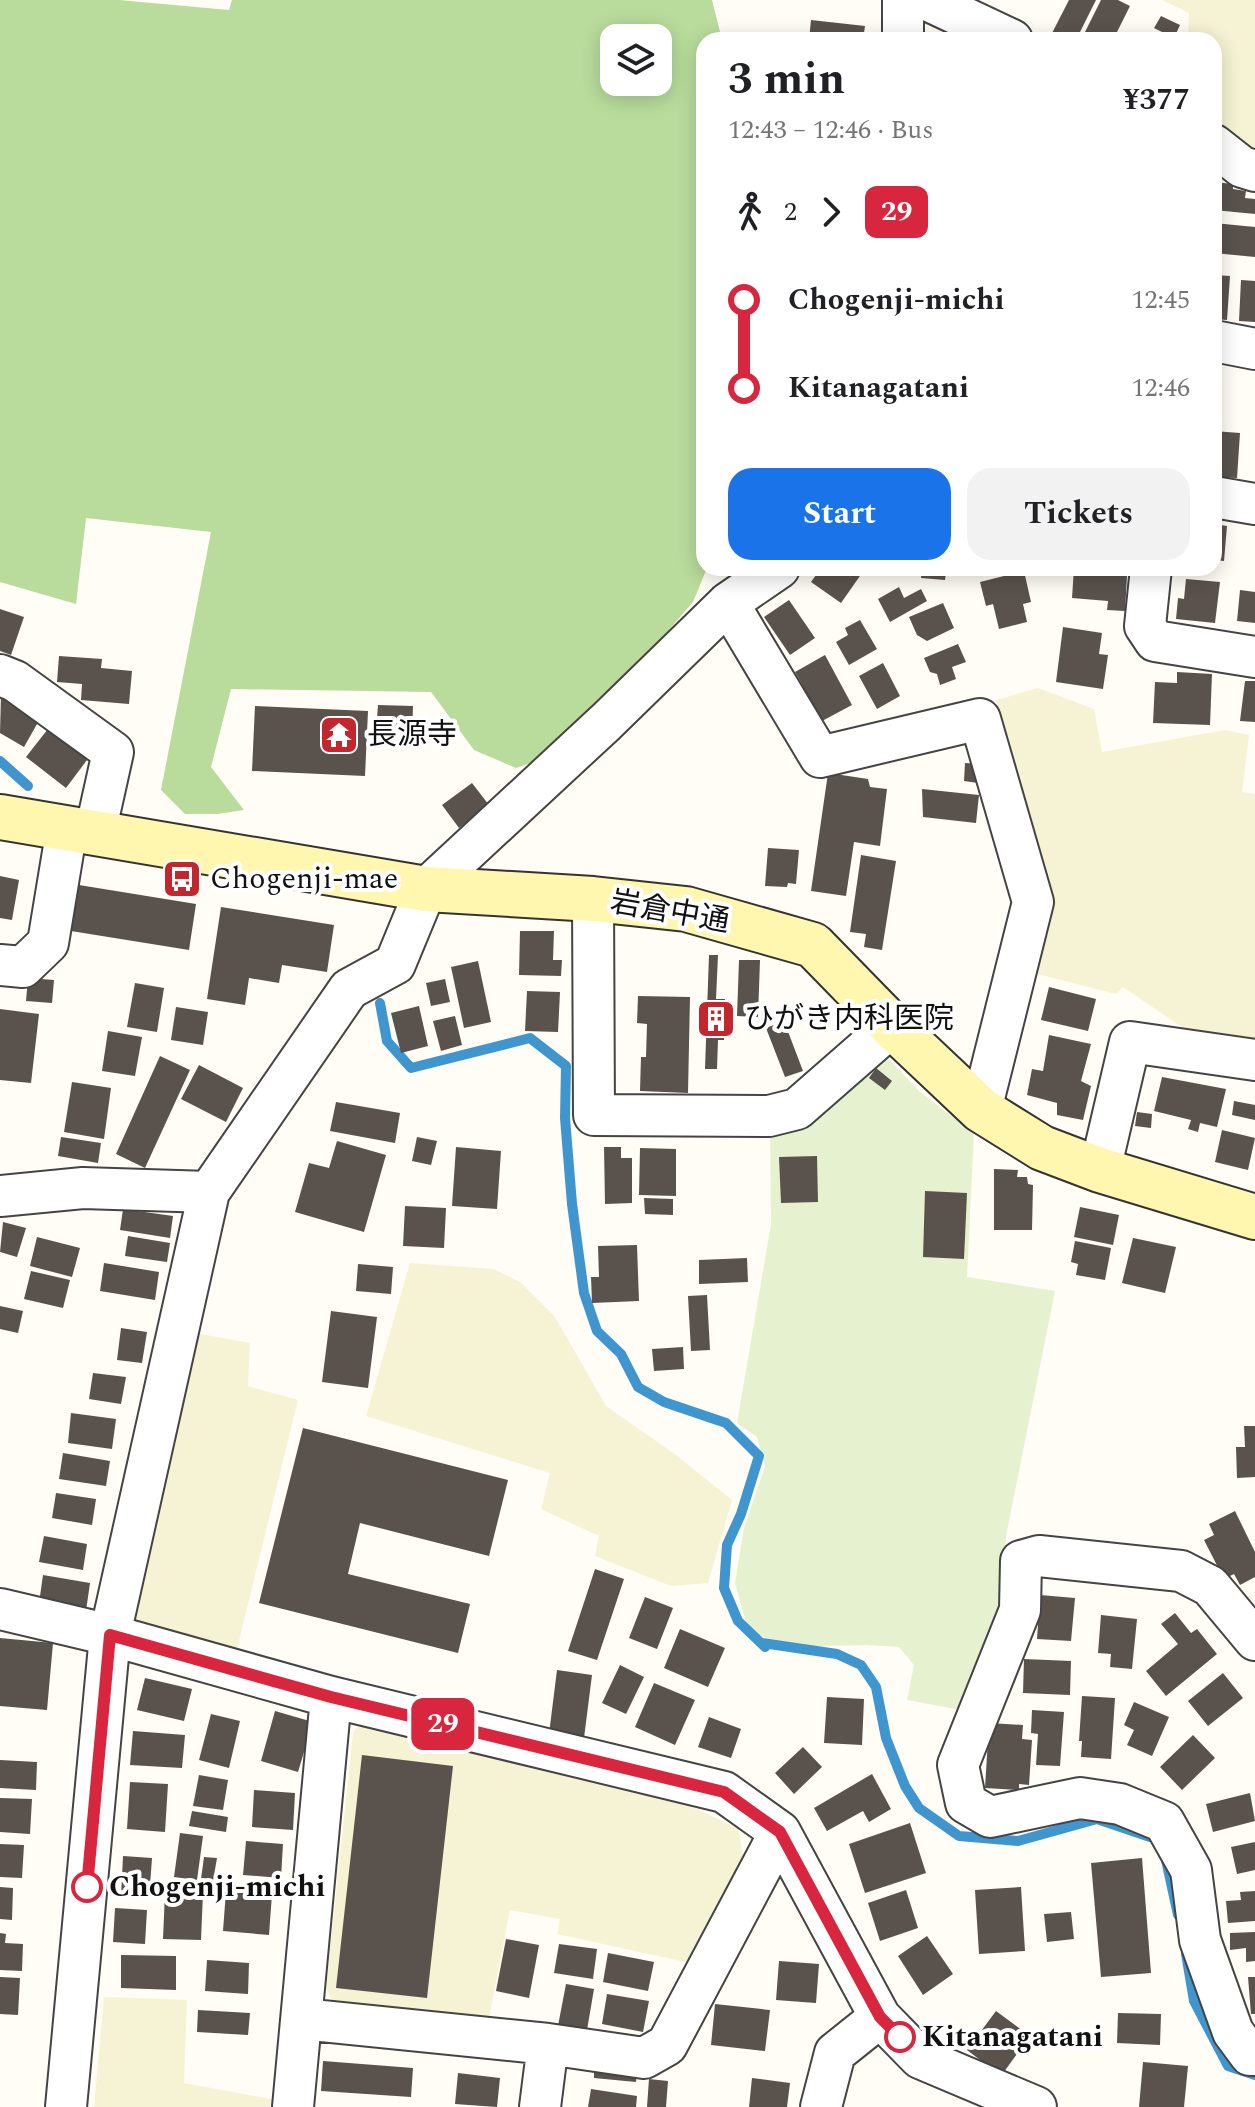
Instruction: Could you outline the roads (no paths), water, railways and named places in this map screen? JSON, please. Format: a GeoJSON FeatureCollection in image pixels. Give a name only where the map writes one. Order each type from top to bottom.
{"type":"FeatureCollection","features":[{"type":"Feature","properties":{"kind":"street"},"geometry":{"type":"LineString","coordinates":[[903,0],[903,32]]}},
{"type":"Feature","properties":{"kind":"street"},"geometry":{"type":"LineString","coordinates":[[927,0],[995,32]]}},
{"type":"Feature","properties":{"kind":"street"},"geometry":{"type":"LineString","coordinates":[[1222,151],[1242,167],[1255,171]]}},
{"type":"Feature","properties":{"kind":"street"},"geometry":{"type":"LineString","coordinates":[[1222,343],[1255,349]]}},
{"type":"Feature","properties":{"kind":"street"},"geometry":{"type":"LineString","coordinates":[[1222,498],[1255,504]]}},
{"type":"Feature","properties":{"kind":"street"},"geometry":{"type":"LineString","coordinates":[[66,2107],[110,1635],[209,1192],[349,989],[395,964],[426,889],[595,733],[728,603],[767,576]]}},
{"type":"Feature","properties":{"kind":"street"},"geometry":{"type":"LineString","coordinates":[[1150,576],[1145,626],[1155,641],[1255,657]]}},
{"type":"Feature","properties":{"kind":"street"},"geometry":{"type":"LineString","coordinates":[[728,603],[820,757],[980,719],[1033,902],[981,1110]]}},
{"type":"Feature","properties":{"kind":"street"},"geometry":{"type":"LineString","coordinates":[[0,675],[15,681],[113,752],[81,830],[48,943],[23,967],[0,965]]}},
{"type":"Feature","properties":{"kind":"street","name":"岩倉中通"},"geometry":{"type":"LineString","coordinates":[[0,817],[426,889],[593,899],[686,909],[813,945],[892,1026],[981,1110],[1042,1148],[1100,1170],[1255,1217]]}},
{"type":"Feature","properties":{"kind":"street"},"geometry":{"type":"LineString","coordinates":[[593,899],[594,1115],[769,1116],[797,1109],[892,1026]]}},
{"type":"Feature","properties":{"kind":"street"},"geometry":{"type":"LineString","coordinates":[[1100,1170],[1130,1042],[1255,1060]]}},
{"type":"Feature","properties":{"kind":"street"},"geometry":{"type":"LineString","coordinates":[[0,1196],[83,1188],[209,1192]]}},
{"type":"Feature","properties":{"kind":"street"},"geometry":{"type":"LineString","coordinates":[[1255,1640],[1210,1586],[1181,1571],[1039,1556],[1021,1561],[1020,1610],[958,1765],[966,1803],[990,1817],[1080,1798],[1120,1804],[1164,1822],[1191,1870],[1200,1940],[1233,2032],[1250,2055],[1255,2055]]}},
{"type":"Feature","properties":{"kind":"street"},"geometry":{"type":"LineString","coordinates":[[0,1609],[110,1635],[331,1697],[724,1792],[780,1832],[880,2017],[920,2058],[1036,2107]]}},
{"type":"Feature","properties":{"kind":"street"},"geometry":{"type":"LineString","coordinates":[[293,2107],[331,1697]]}},
{"type":"Feature","properties":{"kind":"street"},"geometry":{"type":"LineString","coordinates":[[302,2019],[548,2044],[644,2058],[667,2045],[780,1832]]}},
{"type":"Feature","properties":{"kind":"street"},"geometry":{"type":"LineString","coordinates":[[821,2107],[835,2053],[880,2017]]}},
{"type":"Feature","properties":{"kind":"street"},"geometry":{"type":"LineString","coordinates":[[540,2107],[548,2044]]}},
{"type":"Feature","properties":{"kind":"waterway"},"geometry":{"type":"LineString","coordinates":[[0,761],[28,786]]}},
{"type":"Feature","properties":{"kind":"waterway"},"geometry":{"type":"LineString","coordinates":[[380,1003],[387,1041],[411,1068],[530,1038],[566,1066],[565,1118],[572,1204],[584,1293],[597,1331],[621,1354],[638,1387],[664,1402],[726,1423],[759,1456],[741,1514],[727,1545],[724,1588],[738,1621],[765,1647],[762,1643],[837,1654],[861,1665],[876,1687],[886,1738],[905,1786],[919,1808],[959,1836],[1018,1841],[1097,1819],[1150,1837]]}},
{"type":"Feature","properties":{"kind":"waterway"},"geometry":{"type":"LineString","coordinates":[[1166,1860],[1178,1915]]}},
{"type":"Feature","properties":{"kind":"waterway"},"geometry":{"type":"LineString","coordinates":[[1186,1954],[1194,2001],[1228,2066],[1255,2075]]}},
{"type":"Feature","properties":{"kind":"place","name":"長源寺"},"geometry":{"type":"Point","coordinates":[339,735]}},
{"type":"Feature","properties":{"kind":"place","name":"Chogenji-mae"},"geometry":{"type":"Point","coordinates":[182,879]}},
{"type":"Feature","properties":{"kind":"place","name":"ひがき内科医院"},"geometry":{"type":"Point","coordinates":[716,1019]}},
{"type":"Feature","properties":{"kind":"place","name":"Chogenji-michi"},"geometry":{"type":"Point","coordinates":[87,1887]}},
{"type":"Feature","properties":{"kind":"place","name":"Kitanagatani"},"geometry":{"type":"Point","coordinates":[900,2037]}}]}
